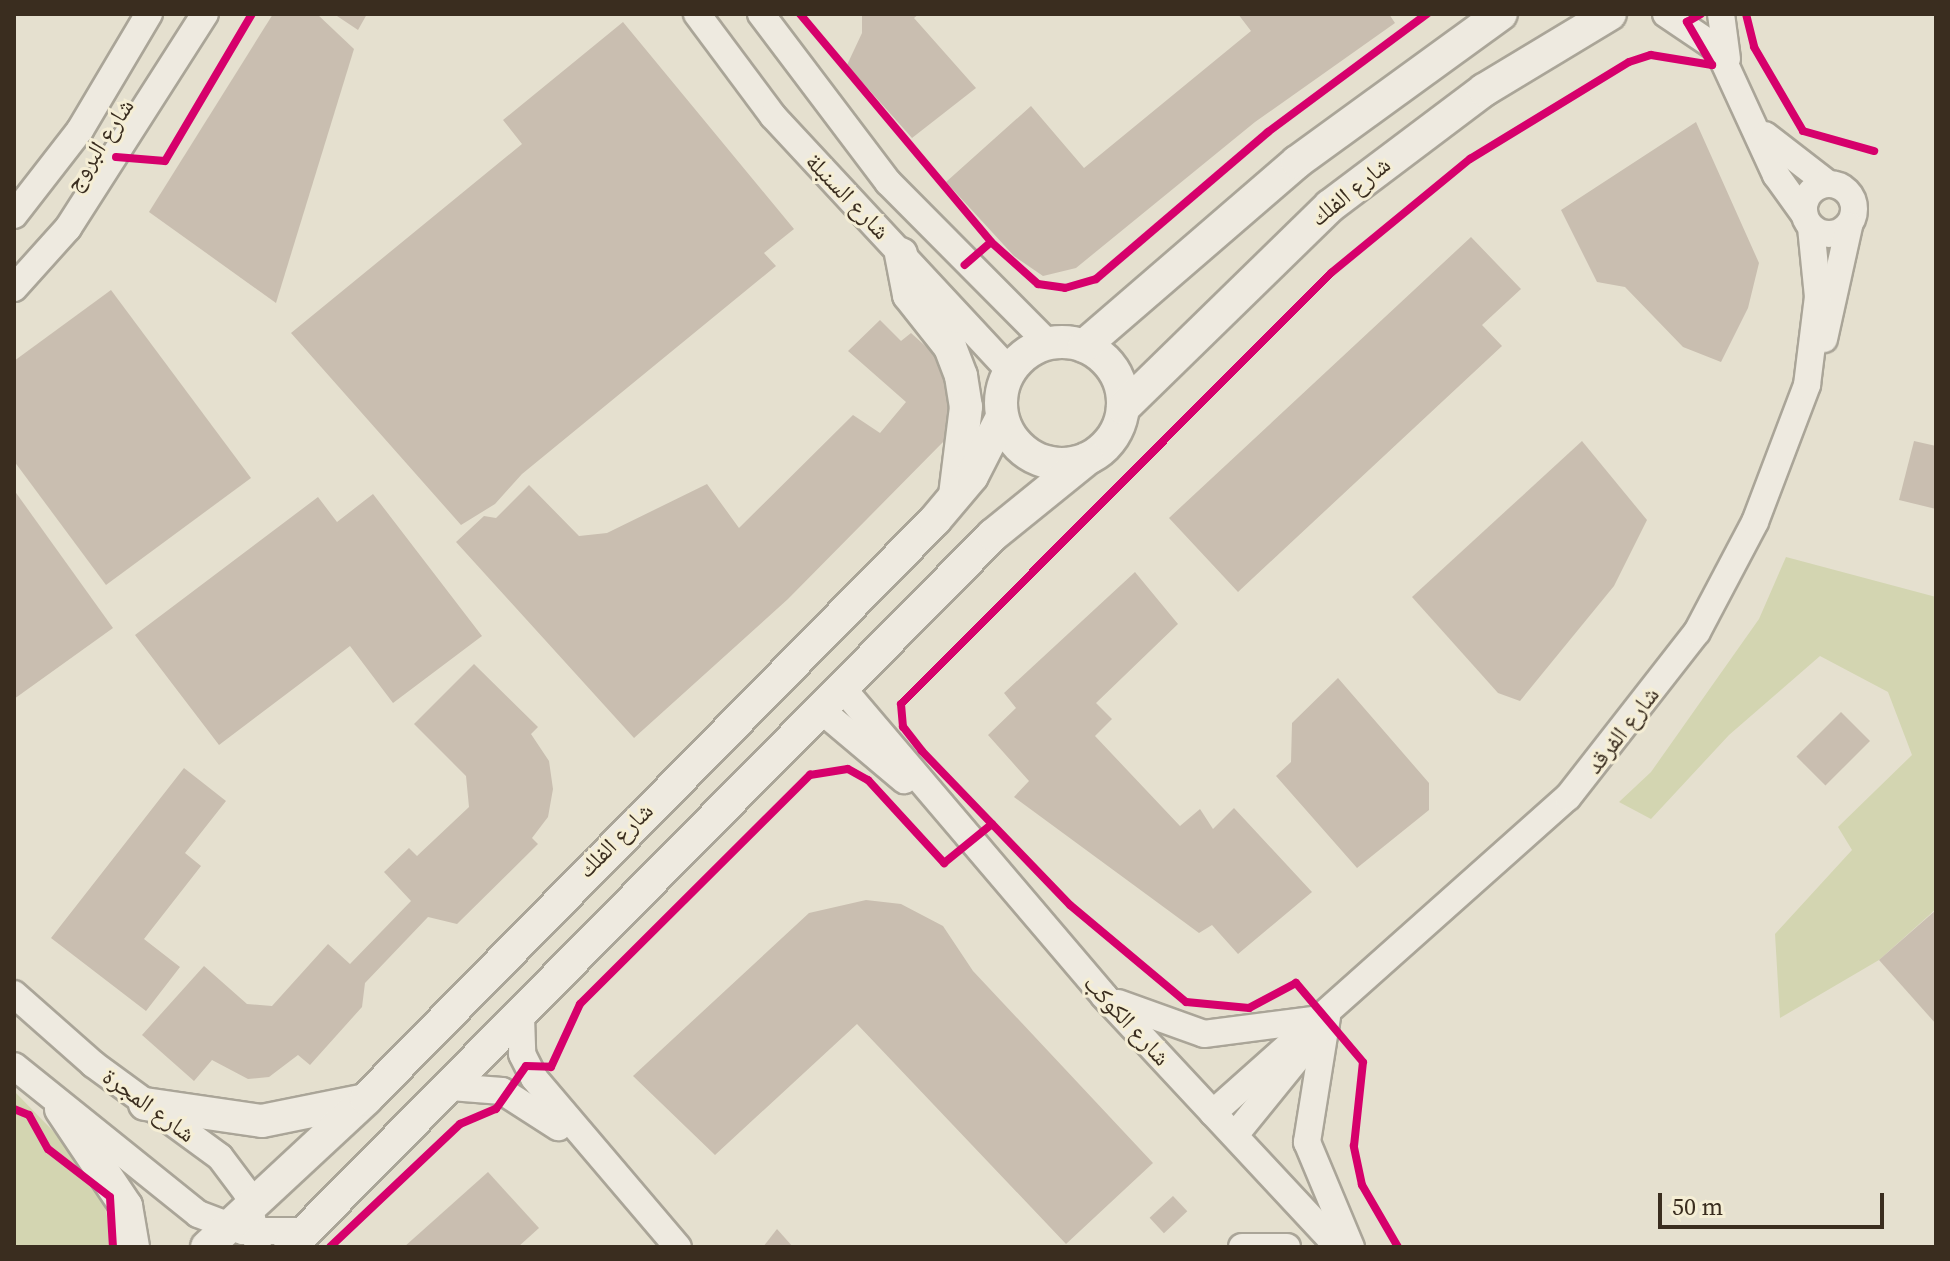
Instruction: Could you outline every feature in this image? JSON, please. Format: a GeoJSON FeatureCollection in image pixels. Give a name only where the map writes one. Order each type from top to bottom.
{"type":"FeatureCollection","features":[{"type":"Feature","properties":{"kind":"street","name":"شارع البروج"},"geometry":{"type":"LineString","coordinates":[[14,215],[88,117],[149,14]]}},
{"type":"Feature","properties":{"kind":"street","name":"شارع البروج"},"geometry":{"type":"LineString","coordinates":[[14,288],[68,228],[205,14]]}},
{"type":"Feature","properties":{"kind":"street","name":"شارع السنبلة"},"geometry":{"type":"LineString","coordinates":[[697,14],[773,116],[1009,370]]}},
{"type":"Feature","properties":{"kind":"street","name":"شارع السنبلة"},"geometry":{"type":"LineString","coordinates":[[761,14],[888,182],[1047,342]]}},
{"type":"Feature","properties":{"kind":"street"},"geometry":{"type":"LineString","coordinates":[[1084,346],[1297,162],[1501,14]]}},
{"type":"Feature","properties":{"kind":"street","name":"شارع الفلك"},"geometry":{"type":"LineString","coordinates":[[1123,408],[1330,206],[1484,90],[1610,14]]}},
{"type":"Feature","properties":{"kind":"street","name":"شارع الفرقد"},"geometry":{"type":"LineString","coordinates":[[1666,14],[1704,34],[1730,66],[1760,129],[1776,175],[1808,220],[1818,297],[1811,368]]}},
{"type":"Feature","properties":{"kind":"street","name":"شارع الفرقد"},"geometry":{"type":"LineString","coordinates":[[1721,14],[1730,66]]}},
{"type":"Feature","properties":{"kind":"street","name":"شارع الفرقد"},"geometry":{"type":"LineString","coordinates":[[1760,129],[1827,183]]}},
{"type":"Feature","properties":{"kind":"street"},"geometry":{"type":"LineString","coordinates":[[1827,183],[1853,197],[1849,226],[1826,234],[1808,220],[1812,190],[1827,183]]}},
{"type":"Feature","properties":{"kind":"street","name":"شارع الفرقد"},"geometry":{"type":"LineString","coordinates":[[1213,1113],[1327,1017],[1537,827],[1625,731],[1726,581],[1780,462],[1811,368],[1839,299],[1849,226]]}},
{"type":"Feature","properties":{"kind":"street"},"geometry":{"type":"LineString","coordinates":[[901,254],[909,295],[950,347],[961,376],[966,407],[955,499]]}},
{"type":"Feature","properties":{"kind":"street"},"geometry":{"type":"LineString","coordinates":[[14,1066],[61,1109],[183,1206],[241,1232],[298,1239],[521,1017],[1010,519],[1087,459],[1112,438],[1123,408],[1110,364],[1084,346],[1047,342],[1009,370],[1002,417],[1021,449],[1037,459],[1087,459]]}},
{"type":"Feature","properties":{"kind":"street","name":"شارع الفلك"},"geometry":{"type":"LineString","coordinates":[[241,1232],[366,1099],[955,499],[1002,417]]}},
{"type":"Feature","properties":{"kind":"street","name":"شارع الكوكب"},"geometry":{"type":"LineString","coordinates":[[832,699],[922,789],[1104,996],[1338,1247]]}},
{"type":"Feature","properties":{"kind":"street","name":"شارع المجرة"},"geometry":{"type":"LineString","coordinates":[[14,994],[145,1104],[220,1157],[241,1232]]}},
{"type":"Feature","properties":{"kind":"street"},"geometry":{"type":"LineString","coordinates":[[1104,996],[1204,1034],[1327,1017],[1307,1142],[1351,1247]]}},
{"type":"Feature","properties":{"kind":"street"},"geometry":{"type":"LineString","coordinates":[[521,1017],[526,1066],[604,1163],[678,1247]]}},
{"type":"Feature","properties":{"kind":"street","name":"شارع الفرقد"},"geometry":{"type":"LineString","coordinates":[[1235,1135],[1286,1080],[1327,1017]]}},
{"type":"Feature","properties":{"kind":"street"},"geometry":{"type":"LineString","coordinates":[[451,1087],[520,1098],[604,1163]]}},
{"type":"Feature","properties":{"kind":"street"},"geometry":{"type":"LineString","coordinates":[[145,1104],[262,1121],[366,1099]]}},
{"type":"Feature","properties":{"kind":"street"},"geometry":{"type":"LineString","coordinates":[[61,1109],[126,1206],[133,1247]]}},
{"type":"Feature","properties":{"kind":"street"},"geometry":{"type":"LineString","coordinates":[[1242,1247],[1287,1247]]}},
{"type":"Feature","properties":{"kind":"green space"},"geometry":{"type":"Polygon","coordinates":[[[1786,557],[1936,597],[1936,909],[1879,960],[1780,1018],[1775,934],[1852,850],[1838,827],[1912,755],[1888,692],[1820,656],[1729,735],[1651,819],[1619,802],[1651,772],[1759,619],[1786,557]]]}},
{"type":"Feature","properties":{"kind":"green space"},"geometry":{"type":"Polygon","coordinates":[[[14,1091],[98,1177],[114,1247],[14,1247],[14,1091]]]}},
{"type":"Feature","properties":{"kind":"building"},"geometry":{"type":"Polygon","coordinates":[[[273,14],[317,14],[354,49],[276,303],[149,212],[273,14]]]}},
{"type":"Feature","properties":{"kind":"building"},"geometry":{"type":"Polygon","coordinates":[[[334,14],[367,14],[358,30],[334,14]]]}},
{"type":"Feature","properties":{"kind":"building"},"geometry":{"type":"Polygon","coordinates":[[[862,14],[919,14],[914,18],[976,88],[912,138],[847,65],[862,33],[862,14]]]}},
{"type":"Feature","properties":{"kind":"building"},"geometry":{"type":"Polygon","coordinates":[[[1238,14],[1389,14],[1395,23],[1255,122],[1076,268],[1043,276],[1014,256],[946,182],[1031,106],[1084,168],[1251,31],[1238,14]]]}},
{"type":"Feature","properties":{"kind":"building"},"geometry":{"type":"Polygon","coordinates":[[[623,22],[794,229],[764,253],[776,266],[522,474],[495,504],[461,525],[291,333],[522,144],[503,120],[623,22]]]}},
{"type":"Feature","properties":{"kind":"building"},"geometry":{"type":"Polygon","coordinates":[[[1696,122],[1759,263],[1748,308],[1721,362],[1683,347],[1625,287],[1597,282],[1561,210],[1696,122]]]}},
{"type":"Feature","properties":{"kind":"building"},"geometry":{"type":"Polygon","coordinates":[[[1471,237],[1521,289],[1482,325],[1502,346],[1238,592],[1169,518],[1471,237]]]}},
{"type":"Feature","properties":{"kind":"building"},"geometry":{"type":"Polygon","coordinates":[[[111,290],[251,478],[106,585],[14,461],[14,361],[111,290]]]}},
{"type":"Feature","properties":{"kind":"building"},"geometry":{"type":"Polygon","coordinates":[[[880,320],[901,341],[911,333],[932,352],[960,399],[947,438],[788,599],[634,738],[456,542],[484,516],[496,518],[529,485],[579,536],[607,533],[707,484],[739,528],[853,415],[880,433],[906,402],[848,351],[880,320]]]}},
{"type":"Feature","properties":{"kind":"building"},"geometry":{"type":"Polygon","coordinates":[[[1582,441],[1647,520],[1614,586],[1520,701],[1498,693],[1412,597],[1582,441]]]}},
{"type":"Feature","properties":{"kind":"building"},"geometry":{"type":"Polygon","coordinates":[[[1914,441],[1936,446],[1936,509],[1899,500],[1914,441]]]}},
{"type":"Feature","properties":{"kind":"building"},"geometry":{"type":"Polygon","coordinates":[[[14,490],[113,628],[14,699],[14,490]]]}},
{"type":"Feature","properties":{"kind":"building"},"geometry":{"type":"Polygon","coordinates":[[[373,494],[482,636],[393,703],[350,646],[219,745],[135,635],[318,497],[337,522],[373,494]]]}},
{"type":"Feature","properties":{"kind":"building"},"geometry":{"type":"Polygon","coordinates":[[[1135,572],[1178,624],[1096,703],[1112,719],[1095,736],[1180,826],[1200,809],[1213,829],[1234,808],[1312,892],[1238,954],[1212,925],[1199,933],[1014,797],[1029,781],[988,735],[1016,708],[1004,693],[1135,572]]]}},
{"type":"Feature","properties":{"kind":"building"},"geometry":{"type":"Polygon","coordinates":[[[474,664],[538,727],[531,734],[549,761],[553,789],[548,817],[532,838],[538,844],[457,924],[428,917],[365,983],[362,1007],[310,1065],[298,1055],[269,1077],[248,1079],[212,1060],[194,1081],[142,1035],[204,966],[247,1004],[272,1006],[328,944],[350,964],[411,901],[384,872],[409,848],[417,856],[469,807],[466,776],[414,724],[474,664]]]}},
{"type":"Feature","properties":{"kind":"building"},"geometry":{"type":"Polygon","coordinates":[[[1338,678],[1429,783],[1429,810],[1357,868],[1276,776],[1291,762],[1292,723],[1338,678]]]}},
{"type":"Feature","properties":{"kind":"building"},"geometry":{"type":"Polygon","coordinates":[[[1841,712],[1870,741],[1825,786],[1796,757],[1841,712]]]}},
{"type":"Feature","properties":{"kind":"building"},"geometry":{"type":"Polygon","coordinates":[[[184,768],[226,801],[185,853],[201,866],[144,939],[180,967],[146,1011],[51,938],[184,768]]]}},
{"type":"Feature","properties":{"kind":"building"},"geometry":{"type":"Polygon","coordinates":[[[866,900],[901,904],[943,926],[973,971],[1153,1163],[1066,1244],[857,1024],[715,1155],[633,1076],[809,913],[866,900]]]}},
{"type":"Feature","properties":{"kind":"building"},"geometry":{"type":"Polygon","coordinates":[[[1936,910],[1936,1024],[1879,960],[1936,910]]]}},
{"type":"Feature","properties":{"kind":"building"},"geometry":{"type":"Polygon","coordinates":[[[488,1172],[539,1228],[518,1247],[404,1247],[488,1172]]]}},
{"type":"Feature","properties":{"kind":"building"},"geometry":{"type":"Polygon","coordinates":[[[1173,1196],[1187,1211],[1164,1233],[1150,1218],[1173,1196]]]}},
{"type":"Feature","properties":{"kind":"building"},"geometry":{"type":"Polygon","coordinates":[[[777,1229],[793,1247],[763,1247],[777,1229]]]}},
{"type":"Feature","properties":{"kind":"cycle path"},"geometry":{"type":"LineString","coordinates":[[116,157],[165,161],[252,14]]}},
{"type":"Feature","properties":{"kind":"cycle path"},"geometry":{"type":"LineString","coordinates":[[800,14],[991,242],[965,265]]}},
{"type":"Feature","properties":{"kind":"cycle path"},"geometry":{"type":"LineString","coordinates":[[991,242],[1038,284],[1065,288],[1096,279],[1268,132],[1427,14]]}},
{"type":"Feature","properties":{"kind":"cycle path"},"geometry":{"type":"LineString","coordinates":[[1398,1247],[1362,1185],[1354,1146],[1363,1062],[1296,983],[1249,1008],[1186,1002],[1070,905],[922,751],[903,727],[901,704],[1331,273],[1470,159],[1629,62],[1651,55],[1712,65],[1687,22],[1701,14]]}},
{"type":"Feature","properties":{"kind":"cycle path"},"geometry":{"type":"LineString","coordinates":[[1746,14],[1754,47],[1803,131],[1874,151]]}},
{"type":"Feature","properties":{"kind":"cycle path"},"geometry":{"type":"LineString","coordinates":[[330,1247],[460,1124],[496,1109],[526,1066],[551,1067],[580,1004],[810,775],[848,769],[868,780],[944,863],[992,824]]}},
{"type":"Feature","properties":{"kind":"cycle path"},"geometry":{"type":"LineString","coordinates":[[14,1109],[29,1115],[48,1149],[110,1197],[113,1247]]}}]}
